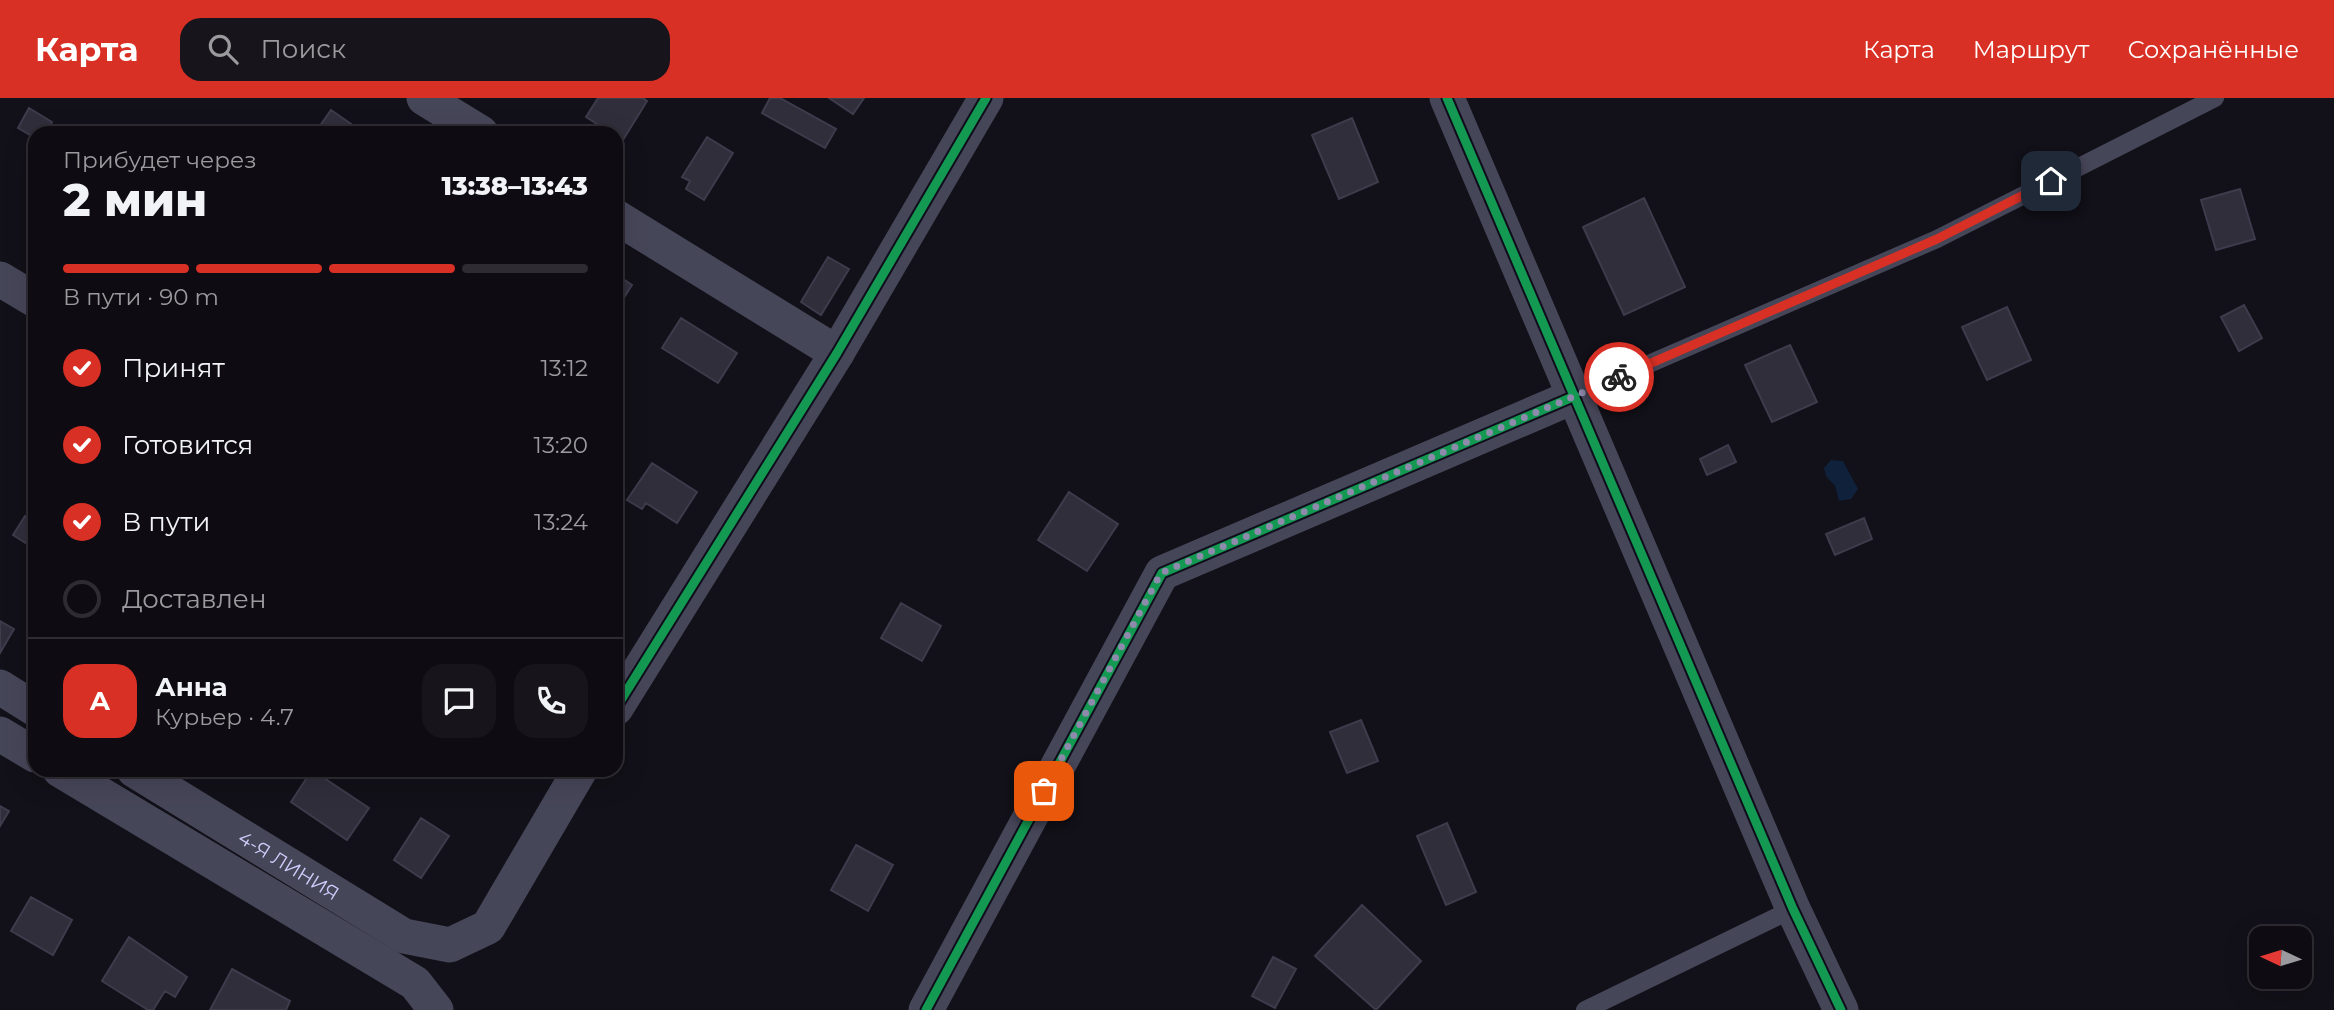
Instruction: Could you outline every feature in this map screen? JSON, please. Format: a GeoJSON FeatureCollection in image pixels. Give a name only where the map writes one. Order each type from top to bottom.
{"type":"FeatureCollection","features":[{"type":"Feature","properties":{"kind":"street"},"geometry":{"type":"LineString","coordinates":[[424,98],[470,126]]}},
{"type":"Feature","properties":{"kind":"street"},"geometry":{"type":"LineString","coordinates":[[623,681],[629,658],[836,353],[986,98]]}},
{"type":"Feature","properties":{"kind":"street"},"geometry":{"type":"LineString","coordinates":[[1447,98],[1793,909],[1841,1010]]}},
{"type":"Feature","properties":{"kind":"street"},"geometry":{"type":"LineString","coordinates":[[623,221],[836,353]]}},
{"type":"Feature","properties":{"kind":"street"},"geometry":{"type":"LineString","coordinates":[[0,279],[28,296]]}},
{"type":"Feature","properties":{"kind":"street"},"geometry":{"type":"LineString","coordinates":[[926,1010],[1161,573],[1575,396]]}},
{"type":"Feature","properties":{"kind":"street"},"geometry":{"type":"LineString","coordinates":[[0,687],[28,705]]}},
{"type":"Feature","properties":{"kind":"street"},"geometry":{"type":"LineString","coordinates":[[0,734],[28,751]]}},
{"type":"Feature","properties":{"kind":"street"},"geometry":{"type":"LineString","coordinates":[[72,777],[415,983],[436,1010]]}},
{"type":"Feature","properties":{"kind":"street","name":"4-Я ЛИНИЯ"},"geometry":{"type":"LineString","coordinates":[[145,777],[404,936],[450,946],[488,927],[576,777]]}},
{"type":"Feature","properties":{"kind":"lane"},"geometry":{"type":"LineString","coordinates":[[1575,396],[1937,239],[2215,98]]}},
{"type":"Feature","properties":{"kind":"lane"},"geometry":{"type":"LineString","coordinates":[[1585,1010],[1793,909]]}},
{"type":"Feature","properties":{"kind":"water"},"geometry":{"type":"Polygon","coordinates":[[[1831,460],[1843,461],[1858,489],[1851,499],[1839,501],[1835,486],[1826,476],[1824,468],[1831,460]]]}},
{"type":"Feature","properties":{"kind":"building"},"geometry":{"type":"Polygon","coordinates":[[[598,98],[643,98],[647,101],[623,140],[623,126],[600,126],[586,117],[598,98]]]}},
{"type":"Feature","properties":{"kind":"building"},"geometry":{"type":"Polygon","coordinates":[[[770,98],[780,98],[836,129],[825,148],[762,113],[770,98]]]}},
{"type":"Feature","properties":{"kind":"building"},"geometry":{"type":"Polygon","coordinates":[[[829,98],[864,98],[853,114],[829,98]]]}},
{"type":"Feature","properties":{"kind":"building"},"geometry":{"type":"Polygon","coordinates":[[[29,108],[52,122],[49,126],[28,126],[28,134],[18,128],[29,108]]]}},
{"type":"Feature","properties":{"kind":"building"},"geometry":{"type":"Polygon","coordinates":[[[331,110],[354,126],[320,126],[331,110]]]}},
{"type":"Feature","properties":{"kind":"building"},"geometry":{"type":"Polygon","coordinates":[[[1352,118],[1378,182],[1339,199],[1312,135],[1352,118]]]}},
{"type":"Feature","properties":{"kind":"building"},"geometry":{"type":"Polygon","coordinates":[[[707,137],[733,153],[704,200],[686,189],[690,181],[682,177],[707,137]]]}},
{"type":"Feature","properties":{"kind":"building"},"geometry":{"type":"Polygon","coordinates":[[[2240,189],[2255,239],[2216,250],[2201,200],[2240,189]]]}},
{"type":"Feature","properties":{"kind":"building"},"geometry":{"type":"Polygon","coordinates":[[[1644,198],[1685,287],[1624,315],[1583,227],[1644,198]]]}},
{"type":"Feature","properties":{"kind":"building"},"geometry":{"type":"Polygon","coordinates":[[[828,257],[849,269],[821,315],[801,302],[828,257]]]}},
{"type":"Feature","properties":{"kind":"building"},"geometry":{"type":"Polygon","coordinates":[[[623,279],[632,285],[623,299],[623,279]]]}},
{"type":"Feature","properties":{"kind":"building"},"geometry":{"type":"Polygon","coordinates":[[[2244,305],[2262,338],[2239,351],[2221,317],[2244,305]]]}},
{"type":"Feature","properties":{"kind":"building"},"geometry":{"type":"Polygon","coordinates":[[[2007,307],[2031,360],[1987,380],[1962,327],[2007,307]]]}},
{"type":"Feature","properties":{"kind":"building"},"geometry":{"type":"Polygon","coordinates":[[[681,318],[737,353],[718,383],[662,348],[681,318]]]}},
{"type":"Feature","properties":{"kind":"building"},"geometry":{"type":"Polygon","coordinates":[[[1790,345],[1817,402],[1772,422],[1745,365],[1790,345]]]}},
{"type":"Feature","properties":{"kind":"building"},"geometry":{"type":"Polygon","coordinates":[[[1728,445],[1736,462],[1707,475],[1700,459],[1728,445]]]}},
{"type":"Feature","properties":{"kind":"building"},"geometry":{"type":"Polygon","coordinates":[[[652,463],[697,492],[677,523],[646,503],[642,509],[627,500],[652,463]]]}},
{"type":"Feature","properties":{"kind":"building"},"geometry":{"type":"Polygon","coordinates":[[[1069,492],[1118,524],[1087,571],[1038,540],[1069,492]]]}},
{"type":"Feature","properties":{"kind":"building"},"geometry":{"type":"Polygon","coordinates":[[[25,516],[28,518],[28,545],[13,535],[25,516]]]}},
{"type":"Feature","properties":{"kind":"building"},"geometry":{"type":"Polygon","coordinates":[[[1864,518],[1872,539],[1835,555],[1826,534],[1864,518]]]}},
{"type":"Feature","properties":{"kind":"building"},"geometry":{"type":"Polygon","coordinates":[[[901,603],[941,626],[922,661],[881,638],[901,603]]]}},
{"type":"Feature","properties":{"kind":"building"},"geometry":{"type":"Polygon","coordinates":[[[0,621],[14,629],[0,653],[0,621]]]}},
{"type":"Feature","properties":{"kind":"building"},"geometry":{"type":"Polygon","coordinates":[[[1361,720],[1378,761],[1347,773],[1330,732],[1361,720]]]}},
{"type":"Feature","properties":{"kind":"building"},"geometry":{"type":"Polygon","coordinates":[[[307,777],[322,777],[369,808],[347,840],[291,802],[307,777]]]}},
{"type":"Feature","properties":{"kind":"building"},"geometry":{"type":"Polygon","coordinates":[[[0,806],[9,811],[0,826],[0,806]]]}},
{"type":"Feature","properties":{"kind":"building"},"geometry":{"type":"Polygon","coordinates":[[[421,818],[449,836],[421,878],[394,860],[421,818]]]}},
{"type":"Feature","properties":{"kind":"building"},"geometry":{"type":"Polygon","coordinates":[[[1447,823],[1476,892],[1446,905],[1417,836],[1447,823]]]}},
{"type":"Feature","properties":{"kind":"building"},"geometry":{"type":"Polygon","coordinates":[[[856,845],[893,865],[868,911],[831,890],[856,845]]]}},
{"type":"Feature","properties":{"kind":"building"},"geometry":{"type":"Polygon","coordinates":[[[31,897],[72,920],[53,955],[11,931],[31,897]]]}},
{"type":"Feature","properties":{"kind":"building"},"geometry":{"type":"Polygon","coordinates":[[[1362,905],[1421,961],[1376,1010],[1315,956],[1362,905]]]}},
{"type":"Feature","properties":{"kind":"building"},"geometry":{"type":"Polygon","coordinates":[[[129,937],[187,977],[175,997],[165,991],[153,1010],[148,1010],[102,981],[129,937]]]}},
{"type":"Feature","properties":{"kind":"building"},"geometry":{"type":"Polygon","coordinates":[[[1273,957],[1296,969],[1275,1008],[1252,996],[1273,957]]]}},
{"type":"Feature","properties":{"kind":"building"},"geometry":{"type":"Polygon","coordinates":[[[232,969],[290,1001],[286,1010],[210,1010],[232,969]]]}},
{"type":"Feature","properties":{"kind":"cycle path"},"geometry":{"type":"LineString","coordinates":[[623,697],[837,353],[986,98]]}},
{"type":"Feature","properties":{"kind":"cycle path"},"geometry":{"type":"LineString","coordinates":[[1447,98],[1793,909],[1841,1010]]}},
{"type":"Feature","properties":{"kind":"cycle path"},"geometry":{"type":"LineString","coordinates":[[926,1010],[1162,573],[1575,396]]}},
{"type":"Feature","properties":{"kind":"way so far"},"geometry":{"type":"LineString","coordinates":[[1044,791],[1161,573],[1619,377]]}},
{"type":"Feature","properties":{"kind":"route"},"geometry":{"type":"LineString","coordinates":[[1619,377],[1937,239],[2051,181]]}}]}
